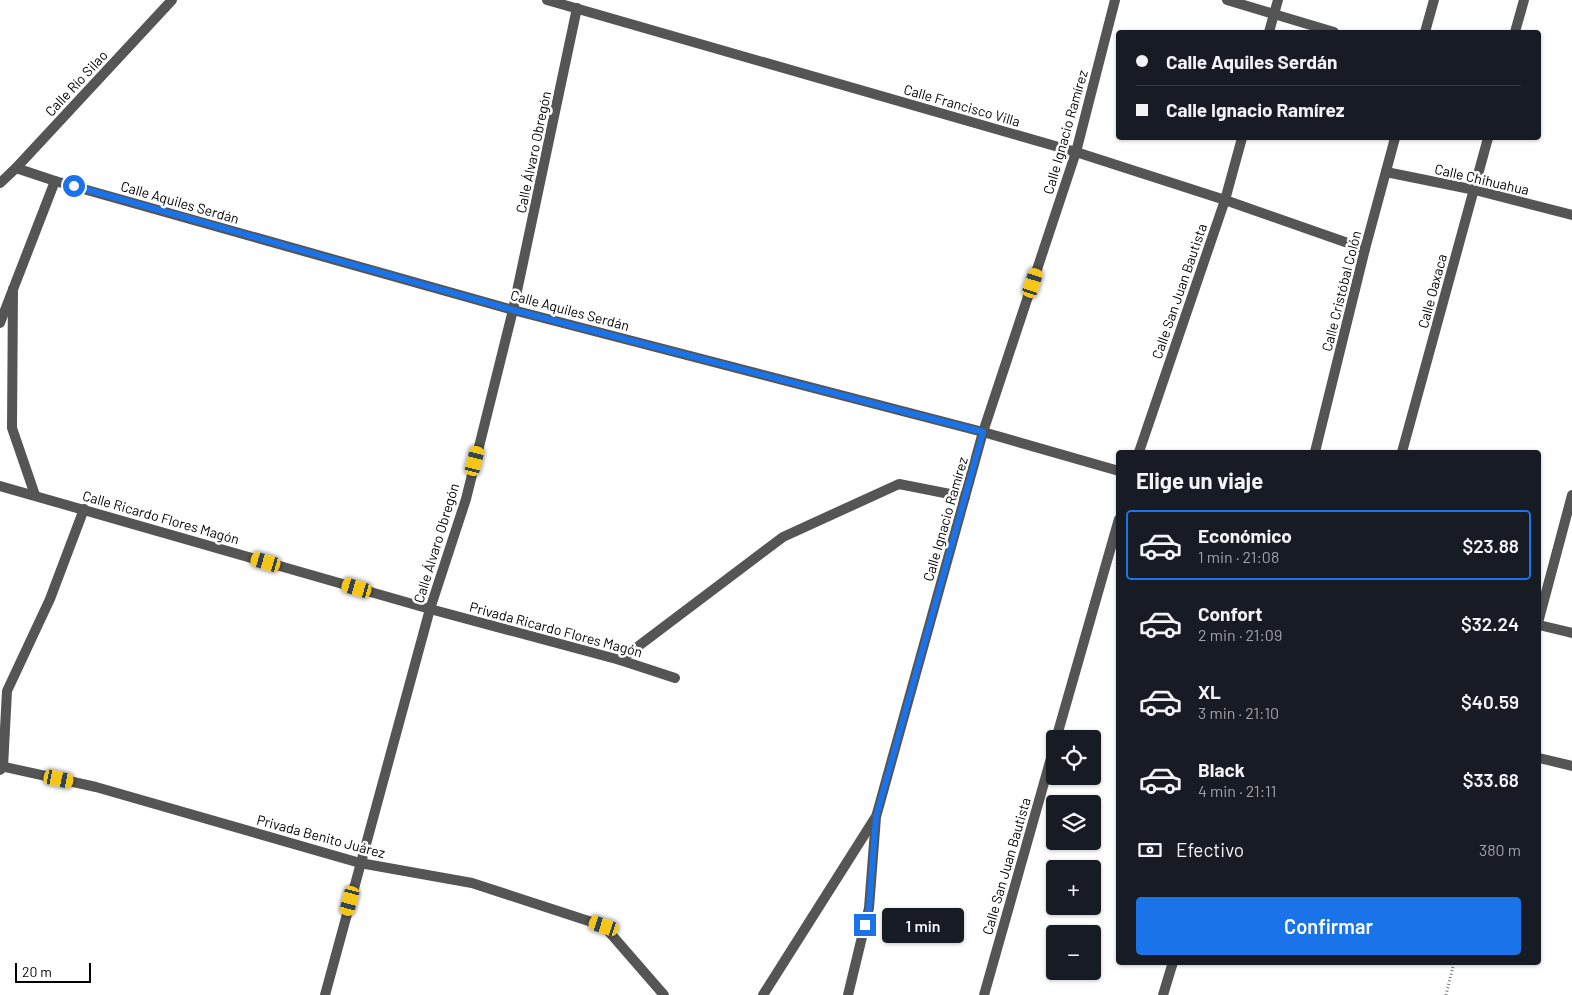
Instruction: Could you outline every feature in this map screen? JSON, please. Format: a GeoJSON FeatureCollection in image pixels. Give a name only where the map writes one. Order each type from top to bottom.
{"type":"FeatureCollection","features":[{"type":"Feature","properties":{"kind":"street","name":"Calle Río Silao"},"geometry":{"type":"LineString","coordinates":[[0,182],[16,168],[172,0]]}},
{"type":"Feature","properties":{"kind":"street","name":"Calle Francisco Villa"},"geometry":{"type":"LineString","coordinates":[[547,0],[1076,152],[1225,200],[1365,250]]}},
{"type":"Feature","properties":{"kind":"street","name":"Calle Ignacio Ramírez"},"geometry":{"type":"LineString","coordinates":[[848,995],[869,908],[876,817],[983,432],[1076,152],[1116,0]]}},
{"type":"Feature","properties":{"kind":"street"},"geometry":{"type":"LineString","coordinates":[[1227,0],[1327,30]]}},
{"type":"Feature","properties":{"kind":"street"},"geometry":{"type":"LineString","coordinates":[[1270,30],[1278,0]]}},
{"type":"Feature","properties":{"kind":"street"},"geometry":{"type":"LineString","coordinates":[[1426,30],[1434,0]]}},
{"type":"Feature","properties":{"kind":"street"},"geometry":{"type":"LineString","coordinates":[[1516,30],[1524,0]]}},
{"type":"Feature","properties":{"kind":"street","name":"Calle Álvaro Obregón"},"geometry":{"type":"LineString","coordinates":[[325,995],[430,609],[466,498],[513,310],[577,8]]}},
{"type":"Feature","properties":{"kind":"street","name":"Calle San Juan Bautista"},"geometry":{"type":"LineString","coordinates":[[1140,450],[1225,200],[1241,140]]}},
{"type":"Feature","properties":{"kind":"street","name":"Calle Cristóbal Colón"},"geometry":{"type":"LineString","coordinates":[[1315,450],[1394,140]]}},
{"type":"Feature","properties":{"kind":"street","name":"Calle Oaxaca"},"geometry":{"type":"LineString","coordinates":[[1403,450],[1488,140]]}},
{"type":"Feature","properties":{"kind":"street","name":"Calle Aquiles Serdán"},"geometry":{"type":"LineString","coordinates":[[16,168],[55,181],[513,310],[983,432],[1116,469]]}},
{"type":"Feature","properties":{"kind":"street","name":"Calle Chihuahua"},"geometry":{"type":"LineString","coordinates":[[1386,172],[1475,190],[1572,215]]}},
{"type":"Feature","properties":{"kind":"street"},"geometry":{"type":"LineString","coordinates":[[0,323],[55,181]]}},
{"type":"Feature","properties":{"kind":"street"},"geometry":{"type":"LineString","coordinates":[[13,289],[12,428],[35,496]]}},
{"type":"Feature","properties":{"kind":"street"},"geometry":{"type":"LineString","coordinates":[[620,660],[783,537],[899,484],[965,497]]}},
{"type":"Feature","properties":{"kind":"street","name":"Calle Ricardo Flores Magón"},"geometry":{"type":"LineString","coordinates":[[0,486],[430,609]]}},
{"type":"Feature","properties":{"kind":"street"},"geometry":{"type":"LineString","coordinates":[[1541,611],[1572,495]]}},
{"type":"Feature","properties":{"kind":"street"},"geometry":{"type":"LineString","coordinates":[[1,767],[7,691],[50,599],[84,509]]}},
{"type":"Feature","properties":{"kind":"street"},"geometry":{"type":"LineString","coordinates":[[1059,730],[1116,529]]}},
{"type":"Feature","properties":{"kind":"street","name":"Privada Ricardo Flores Magón"},"geometry":{"type":"LineString","coordinates":[[430,609],[620,660],[675,678]]}},
{"type":"Feature","properties":{"kind":"street"},"geometry":{"type":"LineString","coordinates":[[1541,625],[1572,633]]}},
{"type":"Feature","properties":{"kind":"street"},"geometry":{"type":"LineString","coordinates":[[1541,758],[1572,766]]}},
{"type":"Feature","properties":{"kind":"street","name":"Privada Benito Juárez"},"geometry":{"type":"LineString","coordinates":[[1,767],[96,787],[360,863],[472,883],[604,926],[664,995]]}},
{"type":"Feature","properties":{"kind":"street","name":"Calle San Juan Bautista"},"geometry":{"type":"LineString","coordinates":[[984,995],[1046,776]]}},
{"type":"Feature","properties":{"kind":"street"},"geometry":{"type":"LineString","coordinates":[[764,995],[876,817]]}},
{"type":"Feature","properties":{"kind":"street"},"geometry":{"type":"LineString","coordinates":[[1163,995],[1172,965]]}},
{"type":"Feature","properties":{"kind":"path"},"geometry":{"type":"LineString","coordinates":[[1446,995],[1453,965]]}},
{"type":"Feature","properties":{"kind":"route"},"geometry":{"type":"LineString","coordinates":[[74,186],[513,310],[983,432],[876,817],[869,908],[865,925]]}}]}
